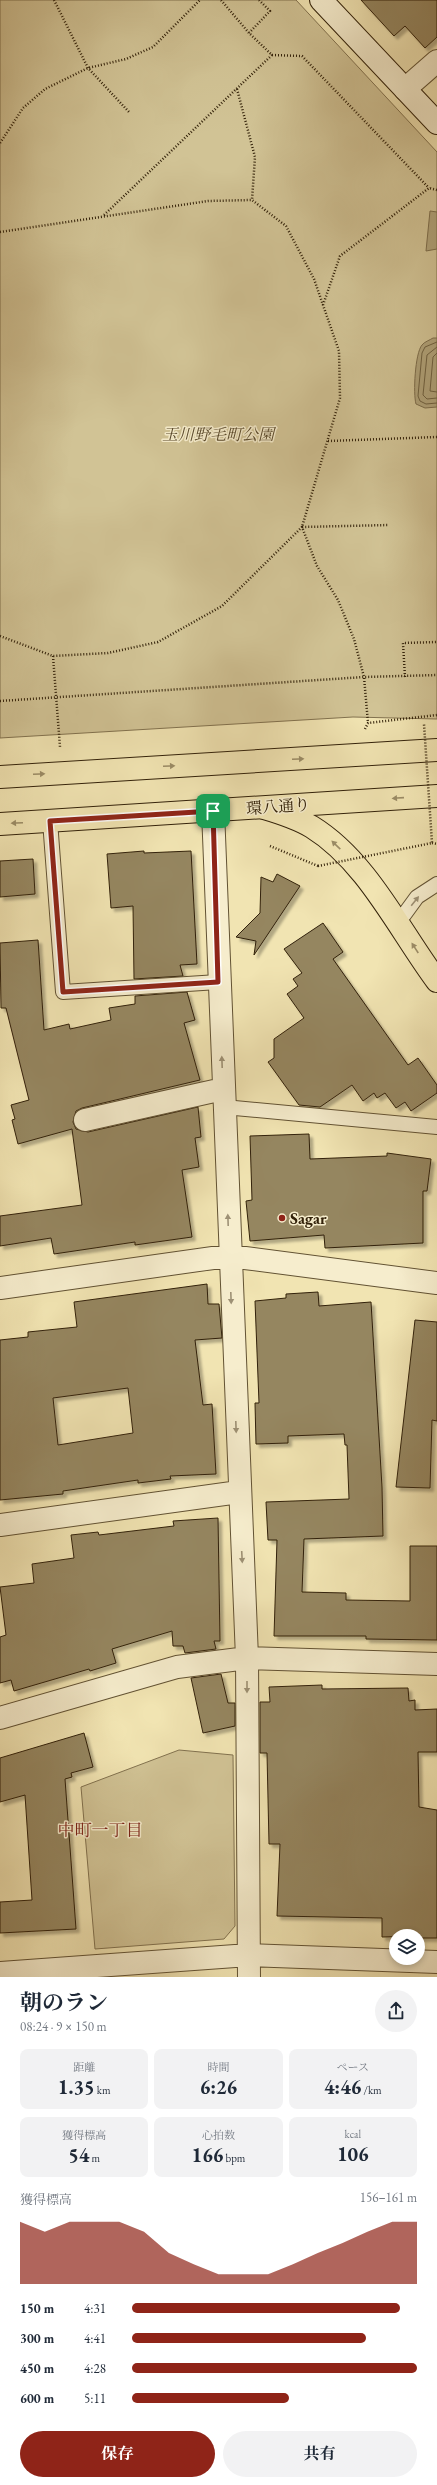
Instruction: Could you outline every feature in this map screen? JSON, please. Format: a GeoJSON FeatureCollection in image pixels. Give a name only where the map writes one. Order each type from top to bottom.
{"type":"FeatureCollection","features":[{"type":"Feature","properties":{"kind":"main road"},"geometry":{"type":"LineString","coordinates":[[0,777],[437,750]]}},
{"type":"Feature","properties":{"kind":"main road","name":"環八通り"},"geometry":{"type":"LineString","coordinates":[[0,824],[437,796]]}},
{"type":"Feature","properties":{"kind":"main road"},"geometry":{"type":"LineString","coordinates":[[264,808],[289,815],[329,838],[357,869],[398,924],[437,981]]}},
{"type":"Feature","properties":{"kind":"street"},"geometry":{"type":"LineString","coordinates":[[321,0],[437,123]]}},
{"type":"Feature","properties":{"kind":"street"},"geometry":{"type":"LineString","coordinates":[[405,89],[437,61]]}},
{"type":"Feature","properties":{"kind":"street"},"geometry":{"type":"LineString","coordinates":[[213,811],[218,982],[247,1658],[249,1977]]}},
{"type":"Feature","properties":{"kind":"street"},"geometry":{"type":"LineString","coordinates":[[85,1120],[223,1098]]}},
{"type":"Feature","properties":{"kind":"street"},"geometry":{"type":"LineString","coordinates":[[0,1288],[213,1258],[245,1258],[437,1283]]}},
{"type":"Feature","properties":{"kind":"street"},"geometry":{"type":"LineString","coordinates":[[0,1525],[239,1492]]}},
{"type":"Feature","properties":{"kind":"street"},"geometry":{"type":"LineString","coordinates":[[0,1718],[177,1667],[247,1658],[437,1664]]}},
{"type":"Feature","properties":{"kind":"street"},"geometry":{"type":"LineString","coordinates":[[0,1972],[248,1949],[437,1962]]}},
{"type":"Feature","properties":{"kind":"lane"},"geometry":{"type":"LineString","coordinates":[[50,821],[63,992],[218,982]]}},
{"type":"Feature","properties":{"kind":"lane"},"geometry":{"type":"LineString","coordinates":[[398,924],[417,897],[437,884]]}},
{"type":"Feature","properties":{"kind":"lane"},"geometry":{"type":"LineString","coordinates":[[223,1098],[437,1127]]}},
{"type":"Feature","properties":{"kind":"path"},"geometry":{"type":"LineString","coordinates":[[54,0],[88,68],[129,112]]}},
{"type":"Feature","properties":{"kind":"path"},"geometry":{"type":"LineString","coordinates":[[0,143],[23,108],[45,89],[88,68],[126,59],[153,47],[200,0]]}},
{"type":"Feature","properties":{"kind":"path"},"geometry":{"type":"LineString","coordinates":[[221,0],[249,33],[272,55],[302,56],[429,188],[437,190]]}},
{"type":"Feature","properties":{"kind":"path"},"geometry":{"type":"LineString","coordinates":[[249,33],[270,11],[259,0]]}},
{"type":"Feature","properties":{"kind":"path"},"geometry":{"type":"LineString","coordinates":[[104,216],[272,55]]}},
{"type":"Feature","properties":{"kind":"path"},"geometry":{"type":"LineString","coordinates":[[237,89],[255,157],[252,200]]}},
{"type":"Feature","properties":{"kind":"path"},"geometry":{"type":"LineString","coordinates":[[323,306],[340,256],[429,188]]}},
{"type":"Feature","properties":{"kind":"path"},"geometry":{"type":"LineString","coordinates":[[0,232],[208,201],[252,200],[286,226],[314,279],[339,351],[340,398],[302,527],[222,606],[158,642],[108,653],[53,656],[0,636]]}},
{"type":"Feature","properties":{"kind":"path"},"geometry":{"type":"LineString","coordinates":[[328,441],[437,437]]}},
{"type":"Feature","properties":{"kind":"path"},"geometry":{"type":"LineString","coordinates":[[302,527],[390,525]]}},
{"type":"Feature","properties":{"kind":"path"},"geometry":{"type":"LineString","coordinates":[[302,527],[317,566],[338,600],[354,639],[364,677],[368,723],[364,729]]}},
{"type":"Feature","properties":{"kind":"path"},"geometry":{"type":"LineString","coordinates":[[405,677],[403,644],[437,642]]}},
{"type":"Feature","properties":{"kind":"path"},"geometry":{"type":"LineString","coordinates":[[53,656],[60,747]]}},
{"type":"Feature","properties":{"kind":"path"},"geometry":{"type":"LineString","coordinates":[[0,701],[56,699],[364,677],[437,675]]}},
{"type":"Feature","properties":{"kind":"path"},"geometry":{"type":"LineString","coordinates":[[368,723],[437,715]]}},
{"type":"Feature","properties":{"kind":"path"},"geometry":{"type":"LineString","coordinates":[[424,724],[432,843]]}},
{"type":"Feature","properties":{"kind":"path"},"geometry":{"type":"LineString","coordinates":[[270,846],[318,866],[432,843],[437,844]]}},
{"type":"Feature","properties":{"kind":"green space","name":"玉川野毛町公園"},"geometry":{"type":"Polygon","coordinates":[[[0,0],[296,0],[437,152],[437,719],[353,717],[0,738],[0,0]]]}},
{"type":"Feature","properties":{"kind":"green space"},"geometry":{"type":"Polygon","coordinates":[[[179,1750],[233,1755],[235,1926],[224,1939],[95,1949],[81,1787],[179,1750]]]}},
{"type":"Feature","properties":{"kind":"water"},"geometry":{"type":"Polygon","coordinates":[[[430,211],[437,212],[437,249],[426,251],[430,211]]]}},
{"type":"Feature","properties":{"kind":"water"},"geometry":{"type":"Polygon","coordinates":[[[433,338],[437,338],[437,407],[425,408],[416,404],[416,365],[422,345],[433,338]]]}},
{"type":"Feature","properties":{"kind":"building"},"geometry":{"type":"Polygon","coordinates":[[[361,0],[437,0],[437,37],[425,48],[405,26],[394,36],[361,0]]]}},
{"type":"Feature","properties":{"kind":"building"},"geometry":{"type":"Polygon","coordinates":[[[144,851],[144,853],[191,851],[197,964],[180,965],[183,976],[134,979],[133,906],[111,908],[107,854],[144,851]]]}},
{"type":"Feature","properties":{"kind":"building"},"geometry":{"type":"Polygon","coordinates":[[[33,859],[35,894],[0,897],[0,861],[33,859]]]}},
{"type":"Feature","properties":{"kind":"building"},"geometry":{"type":"Polygon","coordinates":[[[277,874],[300,886],[254,955],[256,941],[236,937],[260,913],[261,877],[273,882],[277,874]]]}},
{"type":"Feature","properties":{"kind":"building"},"geometry":{"type":"Polygon","coordinates":[[[323,923],[343,952],[333,959],[408,1065],[418,1058],[437,1085],[437,1093],[411,1111],[405,1102],[396,1108],[385,1093],[377,1098],[374,1093],[363,1101],[352,1085],[320,1107],[299,1105],[268,1062],[274,1058],[274,1039],[304,1018],[287,994],[298,986],[293,979],[302,973],[284,949],[323,923]]]}},
{"type":"Feature","properties":{"kind":"building"},"geometry":{"type":"Polygon","coordinates":[[[38,940],[44,1030],[69,1024],[70,1029],[111,1020],[109,1008],[135,1004],[135,996],[187,992],[195,1020],[184,1023],[200,1080],[82,1108],[76,1111],[73,1122],[76,1129],[88,1132],[198,1107],[201,1137],[195,1138],[199,1167],[182,1170],[192,1237],[135,1245],[135,1242],[54,1254],[51,1238],[0,1246],[0,1216],[82,1205],[72,1129],[18,1144],[12,1120],[15,1119],[11,1105],[29,1100],[6,1008],[1,1008],[0,943],[38,940]]]}},
{"type":"Feature","properties":{"kind":"building"},"geometry":{"type":"Polygon","coordinates":[[[309,1134],[310,1159],[387,1156],[387,1153],[431,1159],[427,1191],[423,1191],[423,1243],[325,1248],[324,1235],[250,1241],[246,1201],[252,1200],[250,1136],[309,1134]]]}},
{"type":"Feature","properties":{"kind":"building"},"geometry":{"type":"Polygon","coordinates":[[[207,1284],[208,1304],[219,1304],[222,1338],[195,1340],[203,1405],[212,1404],[216,1474],[170,1476],[171,1479],[138,1483],[138,1480],[63,1491],[63,1494],[0,1500],[0,1340],[28,1337],[28,1332],[77,1327],[74,1302],[207,1284]],[[128,1388],[53,1398],[58,1445],[133,1433],[128,1388]]]}},
{"type":"Feature","properties":{"kind":"building"},"geometry":{"type":"Polygon","coordinates":[[[318,1292],[319,1306],[371,1302],[382,1487],[383,1536],[304,1539],[302,1592],[346,1593],[346,1600],[410,1601],[410,1546],[437,1546],[437,1640],[366,1639],[366,1636],[274,1636],[277,1540],[268,1540],[266,1502],[349,1499],[347,1445],[345,1445],[344,1434],[288,1436],[288,1443],[256,1444],[255,1403],[259,1403],[255,1301],[286,1298],[286,1294],[318,1292]]]}},
{"type":"Feature","properties":{"kind":"building"},"geometry":{"type":"Polygon","coordinates":[[[415,1320],[437,1322],[437,1421],[432,1420],[430,1488],[396,1487],[415,1320]]]}},
{"type":"Feature","properties":{"kind":"building"},"geometry":{"type":"Polygon","coordinates":[[[218,1518],[220,1641],[214,1641],[216,1649],[185,1653],[183,1646],[173,1646],[172,1631],[112,1649],[116,1663],[90,1671],[89,1669],[14,1691],[11,1680],[0,1683],[0,1637],[6,1635],[0,1587],[34,1583],[32,1564],[74,1558],[71,1535],[98,1532],[99,1535],[174,1526],[173,1521],[218,1518]]]}},
{"type":"Feature","properties":{"kind":"building"},"geometry":{"type":"Polygon","coordinates":[[[221,1674],[228,1703],[235,1703],[235,1726],[203,1733],[191,1678],[221,1674]]]}},
{"type":"Feature","properties":{"kind":"building"},"geometry":{"type":"Polygon","coordinates":[[[322,1685],[322,1689],[408,1688],[409,1701],[415,1700],[415,1710],[437,1709],[437,1752],[418,1752],[419,1807],[437,1810],[437,1938],[425,1938],[425,1929],[389,1929],[389,1937],[382,1937],[382,1918],[277,1916],[280,1844],[269,1844],[267,1753],[260,1753],[260,1702],[270,1702],[269,1687],[322,1685]]]}},
{"type":"Feature","properties":{"kind":"building"},"geometry":{"type":"Polygon","coordinates":[[[84,1733],[93,1767],[71,1773],[72,1777],[65,1779],[76,1929],[0,1933],[0,1902],[32,1900],[25,1795],[0,1802],[0,1758],[84,1733]]]}},
{"type":"Feature","properties":{"kind":"place","name":"Sagar"},"geometry":{"type":"Point","coordinates":[282,1218]}},
{"type":"Feature","properties":{"kind":"district","name":"中町一丁目"},"geometry":{"type":"Point","coordinates":[100,1830]}},
{"type":"Feature","properties":{"kind":"route"},"geometry":{"type":"LineString","coordinates":[[213,811],[218,982],[63,992],[50,821],[213,811]]}}]}
